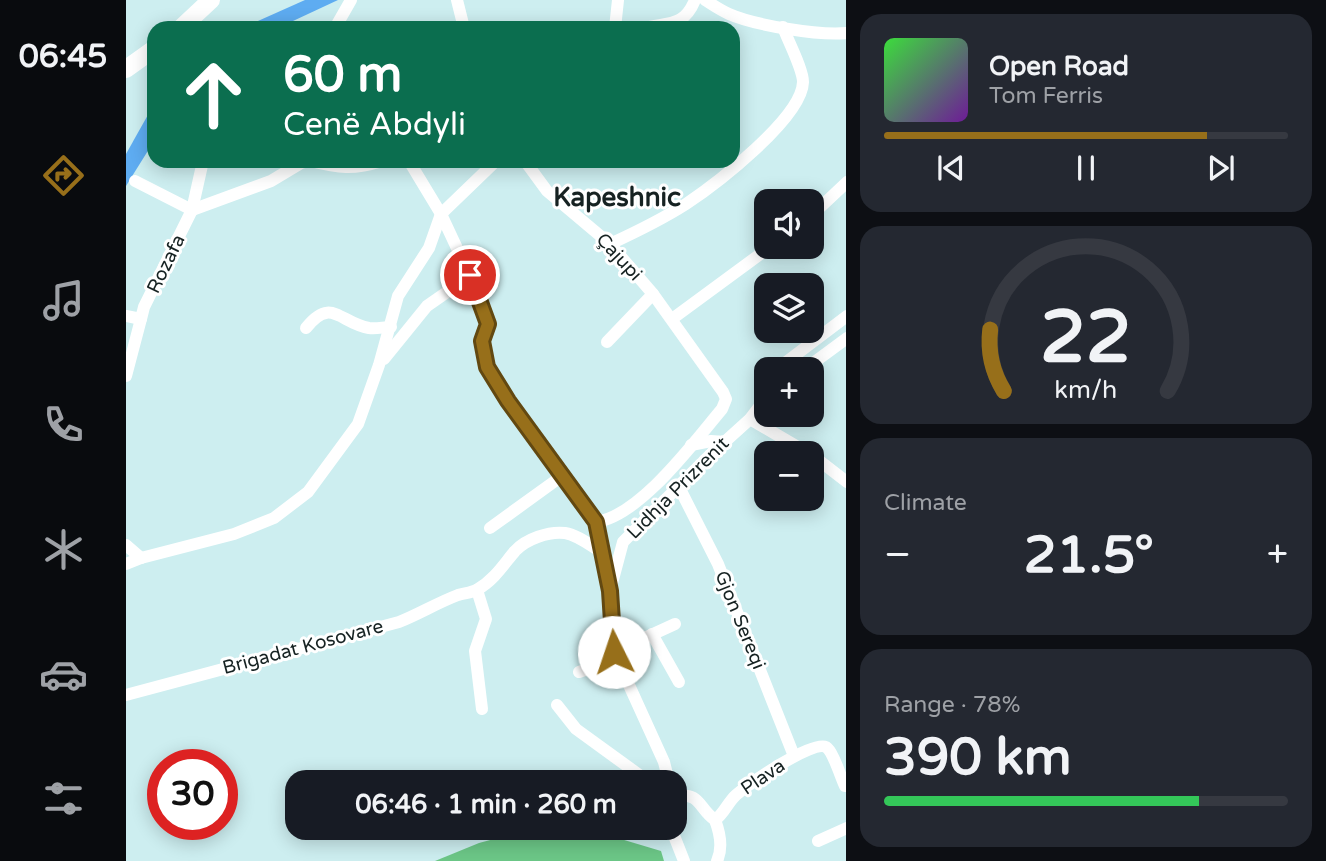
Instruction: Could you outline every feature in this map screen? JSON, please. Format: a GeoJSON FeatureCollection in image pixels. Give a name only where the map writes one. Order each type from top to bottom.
{"type":"FeatureCollection","features":[{"type":"Feature","properties":{"kind":"street"},"geometry":{"type":"LineString","coordinates":[[188,21],[211,0]]}},
{"type":"Feature","properties":{"kind":"street"},"geometry":{"type":"LineString","coordinates":[[339,21],[351,0]]}},
{"type":"Feature","properties":{"kind":"street"},"geometry":{"type":"LineString","coordinates":[[457,0],[462,21]]}},
{"type":"Feature","properties":{"kind":"street"},"geometry":{"type":"LineString","coordinates":[[616,21],[618,0]]}},
{"type":"Feature","properties":{"kind":"street"},"geometry":{"type":"LineString","coordinates":[[678,21],[689,14],[695,0]]}},
{"type":"Feature","properties":{"kind":"street"},"geometry":{"type":"LineString","coordinates":[[705,0],[728,14],[763,25],[833,35],[846,33]]}},
{"type":"Feature","properties":{"kind":"street"},"geometry":{"type":"LineString","coordinates":[[740,163],[783,121],[800,100],[803,80],[783,27]]}},
{"type":"Feature","properties":{"kind":"street"},"geometry":{"type":"LineString","coordinates":[[126,69],[147,54]]}},
{"type":"Feature","properties":{"kind":"street","name":"Rozafa"},"geometry":{"type":"LineString","coordinates":[[126,376],[144,307],[192,210],[201,168]]}},
{"type":"Feature","properties":{"kind":"street"},"geometry":{"type":"LineString","coordinates":[[135,181],[192,210],[271,181],[293,168]]}},
{"type":"Feature","properties":{"kind":"street"},"geometry":{"type":"LineString","coordinates":[[337,168],[361,168]]}},
{"type":"Feature","properties":{"kind":"street"},"geometry":{"type":"LineString","coordinates":[[413,168],[441,214],[470,275],[488,324],[482,341],[487,367],[508,401],[596,522]]}},
{"type":"Feature","properties":{"kind":"street"},"geometry":{"type":"LineString","coordinates":[[126,564],[234,534],[274,517],[308,492],[358,424],[391,327],[398,296],[429,248],[441,214],[489,168]]}},
{"type":"Feature","properties":{"kind":"street","name":"Çajupi"},"geometry":{"type":"LineString","coordinates":[[530,168],[547,191],[610,244],[672,319],[726,399],[722,409],[643,497],[618,515],[596,522]]}},
{"type":"Feature","properties":{"kind":"street"},"geometry":{"type":"LineString","coordinates":[[610,244],[645,228],[688,203],[733,168]]}},
{"type":"Feature","properties":{"kind":"street"},"geometry":{"type":"LineString","coordinates":[[824,203],[846,182]]}},
{"type":"Feature","properties":{"kind":"street"},"geometry":{"type":"LineString","coordinates":[[672,319],[754,259]]}},
{"type":"Feature","properties":{"kind":"street"},"geometry":{"type":"LineString","coordinates":[[379,365],[427,306],[470,275]]}},
{"type":"Feature","properties":{"kind":"street","name":"Çajupi"},"geometry":{"type":"LineString","coordinates":[[607,342],[653,295]]}},
{"type":"Feature","properties":{"kind":"street"},"geometry":{"type":"LineString","coordinates":[[306,328],[318,314],[327,311],[369,328],[391,327]]}},
{"type":"Feature","properties":{"kind":"street"},"geometry":{"type":"LineString","coordinates":[[126,316],[141,319]]}},
{"type":"Feature","properties":{"kind":"street"},"geometry":{"type":"LineString","coordinates":[[793,357],[846,316]]}},
{"type":"Feature","properties":{"kind":"street"},"geometry":{"type":"LineString","coordinates":[[820,357],[846,338]]}},
{"type":"Feature","properties":{"kind":"street","name":"Lidhja Prizrenit"},"geometry":{"type":"LineString","coordinates":[[610,591],[623,542],[754,414]]}},
{"type":"Feature","properties":{"kind":"street"},"geometry":{"type":"LineString","coordinates":[[750,419],[788,441]]}},
{"type":"Feature","properties":{"kind":"street"},"geometry":{"type":"LineString","coordinates":[[691,445],[711,441],[724,442]]}},
{"type":"Feature","properties":{"kind":"street"},"geometry":{"type":"LineString","coordinates":[[824,465],[846,482]]}},
{"type":"Feature","properties":{"kind":"street"},"geometry":{"type":"LineString","coordinates":[[490,528],[562,475]]}},
{"type":"Feature","properties":{"kind":"street","name":"Gjon Sereqi"},"geometry":{"type":"LineString","coordinates":[[679,486],[718,564],[794,756]]}},
{"type":"Feature","properties":{"kind":"street","name":"Lidhja Prizrenit"},"geometry":{"type":"LineString","coordinates":[[596,522],[610,591],[615,656],[666,770]]}},
{"type":"Feature","properties":{"kind":"street","name":"Brigadat Kosovare"},"geometry":{"type":"LineString","coordinates":[[126,695],[399,622],[458,595],[477,590],[505,566],[517,549],[530,540],[547,534],[565,533],[603,553]]}},
{"type":"Feature","properties":{"kind":"street"},"geometry":{"type":"LineString","coordinates":[[126,545],[141,558]]}},
{"type":"Feature","properties":{"kind":"street"},"geometry":{"type":"LineString","coordinates":[[477,590],[486,619],[475,651],[482,709]]}},
{"type":"Feature","properties":{"kind":"street"},"geometry":{"type":"LineString","coordinates":[[579,672],[675,624]]}},
{"type":"Feature","properties":{"kind":"street"},"geometry":{"type":"LineString","coordinates":[[652,634],[678,682]]}},
{"type":"Feature","properties":{"kind":"street"},"geometry":{"type":"LineString","coordinates":[[556,705],[576,729],[632,770]]}},
{"type":"Feature","properties":{"kind":"street","name":"Plava"},"geometry":{"type":"LineString","coordinates":[[715,820],[735,796],[794,756],[818,746],[830,750],[846,787]]}},
{"type":"Feature","properties":{"kind":"street"},"geometry":{"type":"LineString","coordinates":[[687,794],[695,797],[715,820],[720,833],[717,861]]}},
{"type":"Feature","properties":{"kind":"street"},"geometry":{"type":"LineString","coordinates":[[818,841],[846,828]]}},
{"type":"Feature","properties":{"kind":"street"},"geometry":{"type":"LineString","coordinates":[[676,840],[684,861]]}},
{"type":"Feature","properties":{"kind":"green space"},"geometry":{"type":"Polygon","coordinates":[[[490,840],[624,840],[661,851],[664,861],[435,861],[490,840]]]}},
{"type":"Feature","properties":{"kind":"water"},"geometry":{"type":"Polygon","coordinates":[[[305,0],[338,0],[293,21],[258,21],[305,0]]]}},
{"type":"Feature","properties":{"kind":"water"},"geometry":{"type":"Polygon","coordinates":[[[147,116],[147,152],[126,186],[126,154],[147,116]]]}},
{"type":"Feature","properties":{"kind":"district","name":"Kapeshnic"},"geometry":{"type":"Point","coordinates":[617,197]}},
{"type":"Feature","properties":{"kind":"route"},"geometry":{"type":"LineString","coordinates":[[470,275],[488,324],[482,341],[487,367],[508,401],[596,522],[610,591],[614,652]]}}]}
